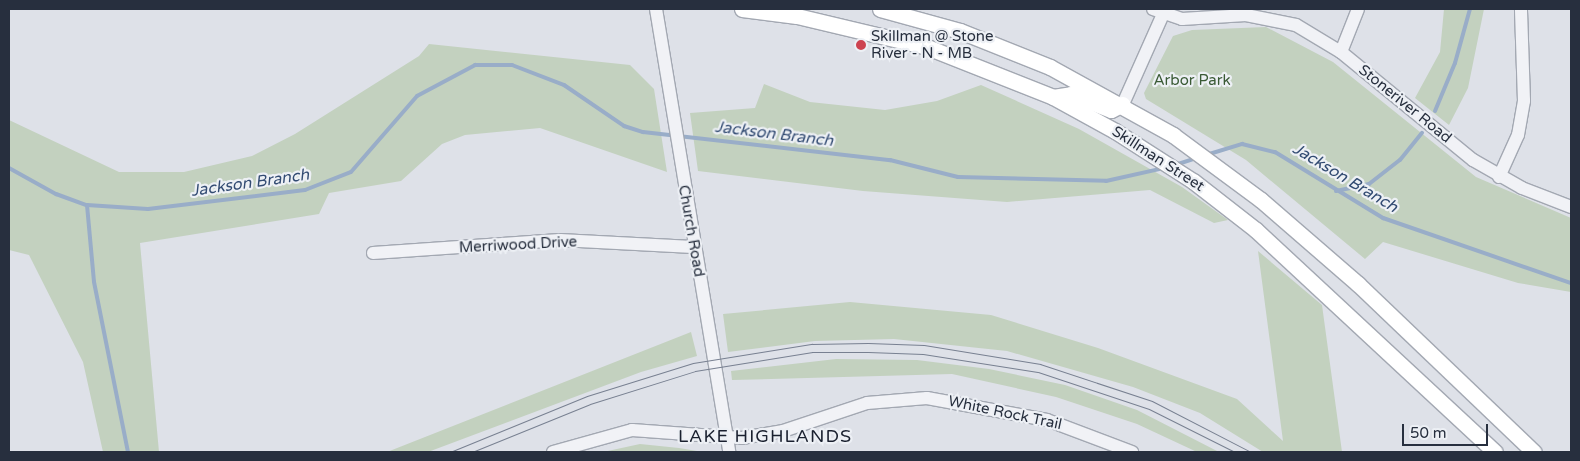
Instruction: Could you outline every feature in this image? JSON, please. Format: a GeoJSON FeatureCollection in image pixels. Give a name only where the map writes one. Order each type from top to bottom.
{"type":"FeatureCollection","features":[{"type":"Feature","properties":{"kind":"main road","name":"Skillman Street"},"geometry":{"type":"LineString","coordinates":[[742,9],[898,39],[1053,97],[1115,131],[1229,208],[1398,360],[1495,452]]}},
{"type":"Feature","properties":{"kind":"main road","name":"Skillman Street"},"geometry":{"type":"LineString","coordinates":[[880,9],[1003,47],[1123,104],[1217,166],[1282,218],[1417,341],[1534,452]]}},
{"type":"Feature","properties":{"kind":"main road"},"geometry":{"type":"LineString","coordinates":[[1053,97],[1071,94],[1111,110],[1123,104]]}},
{"type":"Feature","properties":{"kind":"main road"},"geometry":{"type":"LineString","coordinates":[[1398,360],[1417,341]]}},
{"type":"Feature","properties":{"kind":"street","name":"Church Road"},"geometry":{"type":"LineString","coordinates":[[656,9],[682,181],[729,452]]}},
{"type":"Feature","properties":{"kind":"street"},"geometry":{"type":"LineString","coordinates":[[1340,52],[1358,9]]}},
{"type":"Feature","properties":{"kind":"street"},"geometry":{"type":"LineString","coordinates":[[1499,177],[1518,135],[1524,101],[1521,9]]}},
{"type":"Feature","properties":{"kind":"street"},"geometry":{"type":"LineString","coordinates":[[1123,104],[1158,11]]}},
{"type":"Feature","properties":{"kind":"street","name":"Stoneriver Road"},"geometry":{"type":"LineString","coordinates":[[1158,11],[1182,18],[1235,15],[1296,25],[1340,52],[1499,177],[1571,207]]}},
{"type":"Feature","properties":{"kind":"street","name":"Merriwood Drive"},"geometry":{"type":"LineString","coordinates":[[373,253],[560,240],[693,247]]}},
{"type":"Feature","properties":{"kind":"street","name":"White Rock Trail"},"geometry":{"type":"LineString","coordinates":[[553,452],[632,430],[727,439],[783,431],[867,403],[927,398],[1047,420],[1132,452]]}},
{"type":"Feature","properties":{"kind":"green space"},"geometry":{"type":"Polygon","coordinates":[[[1444,9],[1484,9],[1468,88],[1449,125],[1415,98],[1440,52],[1444,9]]]}},
{"type":"Feature","properties":{"kind":"green space","name":"Arbor Park"},"geometry":{"type":"Polygon","coordinates":[[[1266,27],[1333,62],[1476,177],[1571,218],[1571,292],[1518,283],[1383,242],[1365,259],[1246,160],[1146,99],[1144,93],[1173,36],[1192,30],[1266,27]]]}},
{"type":"Feature","properties":{"kind":"green space"},"geometry":{"type":"Polygon","coordinates":[[[429,44],[630,65],[654,89],[667,172],[540,128],[465,135],[442,144],[401,181],[329,193],[319,214],[140,243],[159,452],[103,452],[83,362],[29,255],[9,250],[9,120],[119,172],[184,172],[252,156],[295,134],[419,56],[429,44]]]}},
{"type":"Feature","properties":{"kind":"green space"},"geometry":{"type":"Polygon","coordinates":[[[764,84],[810,102],[885,110],[937,101],[981,85],[1079,129],[1182,187],[1228,220],[1214,223],[1150,190],[1007,202],[863,191],[698,171],[690,113],[755,108],[764,84]]]}},
{"type":"Feature","properties":{"kind":"green space"},"geometry":{"type":"Polygon","coordinates":[[[1258,251],[1322,305],[1342,452],[1263,452],[1200,413],[1133,387],[1007,351],[894,339],[815,341],[728,352],[723,314],[850,302],[991,315],[1098,348],[1237,399],[1283,441],[1258,251]]]}},
{"type":"Feature","properties":{"kind":"green space"},"geometry":{"type":"Polygon","coordinates":[[[691,332],[697,356],[641,372],[428,452],[387,452],[691,332]]]}},
{"type":"Feature","properties":{"kind":"green space"},"geometry":{"type":"Polygon","coordinates":[[[836,359],[917,360],[989,369],[1065,385],[1137,410],[1219,452],[1197,452],[1137,424],[1056,397],[952,374],[732,380],[731,371],[836,359]]]}},
{"type":"Feature","properties":{"kind":"green space"},"geometry":{"type":"Polygon","coordinates":[[[640,444],[679,448],[703,452],[603,452],[640,444]]]}},
{"type":"Feature","properties":{"kind":"waterway"},"geometry":{"type":"LineString","coordinates":[[1435,111],[1455,63],[1470,9]]}},
{"type":"Feature","properties":{"kind":"waterway","name":"Jackson Branch"},"geometry":{"type":"LineString","coordinates":[[9,168],[56,194],[87,205],[148,209],[305,190],[351,172],[417,96],[475,65],[512,65],[564,85],[624,126],[643,132],[890,160],[958,177],[1106,181],[1164,168]]}},
{"type":"Feature","properties":{"kind":"waterway"},"geometry":{"type":"LineString","coordinates":[[1336,191],[1369,184],[1400,160],[1422,133]]}},
{"type":"Feature","properties":{"kind":"waterway","name":"Jackson Branch"},"geometry":{"type":"LineString","coordinates":[[1206,155],[1242,144],[1275,152],[1383,218],[1571,283]]}},
{"type":"Feature","properties":{"kind":"waterway","name":"Jackson Branch"},"geometry":{"type":"LineString","coordinates":[[1175,165],[1197,158]]}},
{"type":"Feature","properties":{"kind":"waterway"},"geometry":{"type":"LineString","coordinates":[[87,205],[94,282],[128,452]]}},
{"type":"Feature","properties":{"kind":"tram line"},"geometry":{"type":"LineString","coordinates":[[450,452],[587,396],[693,363],[812,344],[868,343],[924,345],[1040,364],[1152,401],[1251,452]]}},
{"type":"Feature","properties":{"kind":"tram line"},"geometry":{"type":"LineString","coordinates":[[472,452],[590,404],[695,371],[812,352],[923,354],[1038,372],[1149,409],[1235,452]]}},
{"type":"Feature","properties":{"kind":"place","name":"Skillman @ Stone River - N - MB"},"geometry":{"type":"Point","coordinates":[861,45]}},
{"type":"Feature","properties":{"kind":"district","name":"LAKE HIGHLANDS"},"geometry":{"type":"Point","coordinates":[765,436]}}]}
